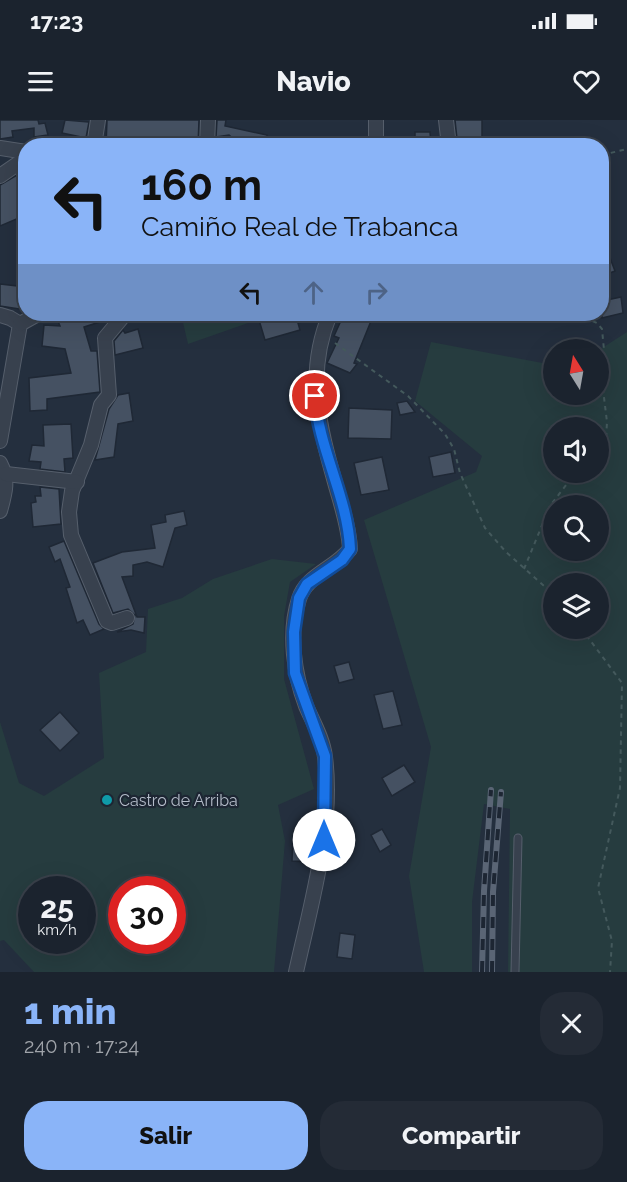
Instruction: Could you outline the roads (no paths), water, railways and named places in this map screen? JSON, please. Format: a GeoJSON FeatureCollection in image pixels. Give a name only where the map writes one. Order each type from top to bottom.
{"type":"FeatureCollection","features":[{"type":"Feature","properties":{"kind":"street"},"geometry":{"type":"LineString","coordinates":[[95,138],[98,120]]}},
{"type":"Feature","properties":{"kind":"street"},"geometry":{"type":"LineString","coordinates":[[208,120],[209,138]]}},
{"type":"Feature","properties":{"kind":"street"},"geometry":{"type":"LineString","coordinates":[[376,120],[376,138]]}},
{"type":"Feature","properties":{"kind":"street"},"geometry":{"type":"LineString","coordinates":[[446,120],[448,138]]}},
{"type":"Feature","properties":{"kind":"street"},"geometry":{"type":"LineString","coordinates":[[0,148],[18,151]]}},
{"type":"Feature","properties":{"kind":"street"},"geometry":{"type":"LineString","coordinates":[[0,176],[18,164]]}},
{"type":"Feature","properties":{"kind":"street"},"geometry":{"type":"LineString","coordinates":[[0,315],[20,324]]}},
{"type":"Feature","properties":{"kind":"street"},"geometry":{"type":"LineString","coordinates":[[20,324],[25,321]]}},
{"type":"Feature","properties":{"kind":"street"},"geometry":{"type":"LineString","coordinates":[[119,321],[105,338],[109,395],[101,405],[91,445],[72,490],[69,512],[71,535],[107,621],[112,623],[126,618]]}},
{"type":"Feature","properties":{"kind":"street"},"geometry":{"type":"LineString","coordinates":[[296,972],[324,840],[325,756],[295,673],[294,632],[299,598],[307,584],[342,560],[350,549],[347,525],[316,409],[314,382],[326,321]]}},
{"type":"Feature","properties":{"kind":"street"},"geometry":{"type":"LineString","coordinates":[[0,441],[20,324]]}},
{"type":"Feature","properties":{"kind":"street"},"geometry":{"type":"LineString","coordinates":[[0,511],[6,488],[3,468],[77,482]]}},
{"type":"Feature","properties":{"kind":"lane"},"geometry":{"type":"LineString","coordinates":[[515,972],[518,838]]}},
{"type":"Feature","properties":{"kind":"railway"},"geometry":{"type":"LineString","coordinates":[[482,972],[484,891],[491,790]]}},
{"type":"Feature","properties":{"kind":"railway"},"geometry":{"type":"LineString","coordinates":[[492,972],[493,892],[501,792]]}},
{"type":"Feature","properties":{"kind":"place","name":"Castro de Arriba"},"geometry":{"type":"Point","coordinates":[107,800]}}]}
